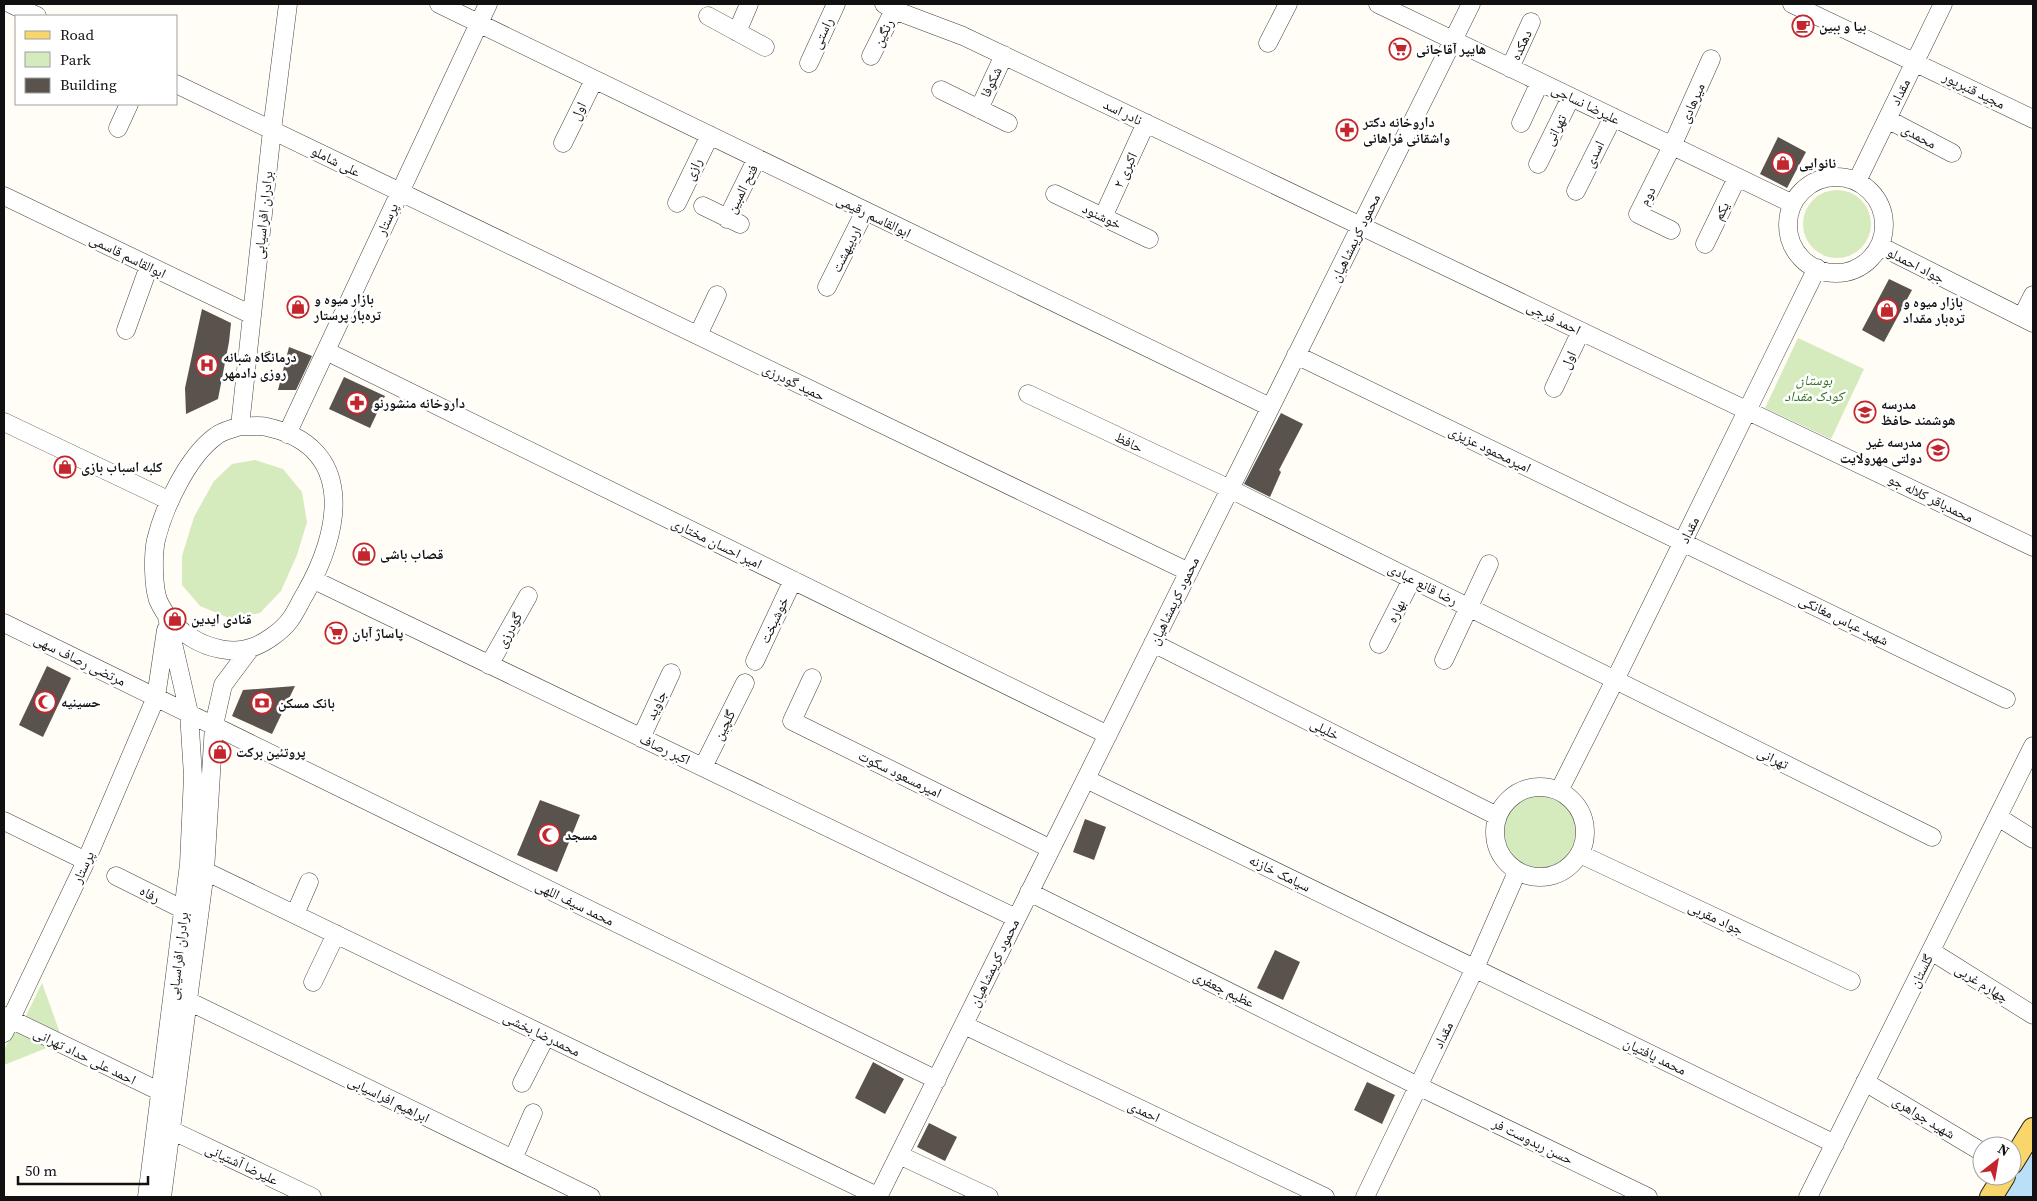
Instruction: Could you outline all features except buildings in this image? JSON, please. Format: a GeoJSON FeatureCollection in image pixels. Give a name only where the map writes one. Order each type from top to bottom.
{"type":"FeatureCollection","features":[{"type":"Feature","properties":{"kind":"main road"},"geometry":{"type":"LineString","coordinates":[[2022,1147],[2033,1129]]}},
{"type":"Feature","properties":{"kind":"main road"},"geometry":{"type":"LineString","coordinates":[[1991,1197],[1998,1186]]}},
{"type":"Feature","properties":{"kind":"street"},"geometry":{"type":"LineString","coordinates":[[11,4],[35,15]]}},
{"type":"Feature","properties":{"kind":"street","name":"برادران افراسیابی"},"geometry":{"type":"LineString","coordinates":[[240,426],[272,130],[288,4]]}},
{"type":"Feature","properties":{"kind":"street","name":"ابوالقاسم رقیمی"},"geometry":{"type":"LineString","coordinates":[[439,4],[1270,407]]}},
{"type":"Feature","properties":{"kind":"street","name":"پرستار"},"geometry":{"type":"LineString","coordinates":[[287,434],[488,4]]}},
{"type":"Feature","properties":{"kind":"street"},"geometry":{"type":"LineString","coordinates":[[737,32],[749,4]]}},
{"type":"Feature","properties":{"kind":"street","name":"راستی"},"geometry":{"type":"LineString","coordinates":[[809,63],[836,4]]}},
{"type":"Feature","properties":{"kind":"street"},"geometry":{"type":"LineString","coordinates":[[1268,43],[1288,4]]}},
{"type":"Feature","properties":{"kind":"street","name":"علیرضا نساجی"},"geometry":{"type":"LineString","coordinates":[[1378,4],[1793,204]]}},
{"type":"Feature","properties":{"kind":"street","name":"محمود کریمشاهیان"},"geometry":{"type":"LineString","coordinates":[[878,1197],[1471,4]]}},
{"type":"Feature","properties":{"kind":"street","name":"مجید قنبرپور"},"geometry":{"type":"LineString","coordinates":[[1792,4],[2033,118]]}},
{"type":"Feature","properties":{"kind":"street","name":"مقداد"},"geometry":{"type":"LineString","coordinates":[[1856,181],[1943,4]]}},
{"type":"Feature","properties":{"kind":"street","name":"نادر اسد"},"geometry":{"type":"LineString","coordinates":[[889,7],[963,36],[1004,55],[1361,226]]}},
{"type":"Feature","properties":{"kind":"street","name":"رنگین"},"geometry":{"type":"LineString","coordinates":[[871,56],[889,7]]}},
{"type":"Feature","properties":{"kind":"street"},"geometry":{"type":"LineString","coordinates":[[708,16],[765,47]]}},
{"type":"Feature","properties":{"kind":"street","name":"دهکده"},"geometry":{"type":"LineString","coordinates":[[1510,68],[1531,22]]}},
{"type":"Feature","properties":{"kind":"street","name":"شکوفا"},"geometry":{"type":"LineString","coordinates":[[979,108],[1004,55]]}},
{"type":"Feature","properties":{"kind":"street","name":"میرهادی"},"geometry":{"type":"LineString","coordinates":[[1672,146],[1711,59]]}},
{"type":"Feature","properties":{"kind":"street","name":"اول"},"geometry":{"type":"LineString","coordinates":[[563,142],[594,80]]}},
{"type":"Feature","properties":{"kind":"street"},"geometry":{"type":"LineString","coordinates":[[1521,123],[1540,82]]}},
{"type":"Feature","properties":{"kind":"street","name":"علی شاملو"},"geometry":{"type":"LineString","coordinates":[[178,85],[400,192]]}},
{"type":"Feature","properties":{"kind":"street","name":"شکوفا"},"geometry":{"type":"LineString","coordinates":[[941,90],[1008,123]]}},
{"type":"Feature","properties":{"kind":"street","name":"تهرانی"},"geometry":{"type":"LineString","coordinates":[[1538,164],[1571,97]]}},
{"type":"Feature","properties":{"kind":"street"},"geometry":{"type":"LineString","coordinates":[[118,128],[129,105]]}},
{"type":"Feature","properties":{"kind":"street","name":"اسدی"},"geometry":{"type":"LineString","coordinates":[[1576,191],[1612,117]]}},
{"type":"Feature","properties":{"kind":"street","name":"محمدی"},"geometry":{"type":"LineString","coordinates":[[1887,119],[1952,153]]}},
{"type":"Feature","properties":{"kind":"street","name":"اکبری ۲"},"geometry":{"type":"LineString","coordinates":[[1103,217],[1146,123]]}},
{"type":"Feature","properties":{"kind":"street","name":"رازی"},"geometry":{"type":"LineString","coordinates":[[677,203],[710,135]]}},
{"type":"Feature","properties":{"kind":"street","name":"دوم"},"geometry":{"type":"LineString","coordinates":[[1671,230],[1638,214],[1672,146]]}},
{"type":"Feature","properties":{"kind":"street","name":"فتح المبین"},"geometry":{"type":"LineString","coordinates":[[703,206],[734,222],[758,158]]}},
{"type":"Feature","properties":{"kind":"street"},"geometry":{"type":"LineString","coordinates":[[1842,177],[1856,181],[1869,190],[1879,202],[1884,216],[1884,232],[1880,246],[1871,258],[1852,270],[1831,272],[1817,268],[1804,260],[1795,248],[1789,234],[1789,219],[1793,204],[1801,192],[1813,183],[1827,178],[1842,177]]}},
{"type":"Feature","properties":{"kind":"street","name":"یکم"},"geometry":{"type":"LineString","coordinates":[[1705,244],[1737,178]]}},
{"type":"Feature","properties":{"kind":"street","name":"حمید گودرزی"},"geometry":{"type":"LineString","coordinates":[[400,192],[1188,572]]}},
{"type":"Feature","properties":{"kind":"street","name":"خوشنود"},"geometry":{"type":"LineString","coordinates":[[1055,194],[1149,239]]}},
{"type":"Feature","properties":{"kind":"street","name":"ابوالقاسم قاسمی"},"geometry":{"type":"LineString","coordinates":[[4,196],[252,315]]}},
{"type":"Feature","properties":{"kind":"street","name":"اردیبهشت"},"geometry":{"type":"LineString","coordinates":[[827,286],[864,211]]}},
{"type":"Feature","properties":{"kind":"street","name":"احمد فرجی"},"geometry":{"type":"LineString","coordinates":[[1361,226],[1747,410]]}},
{"type":"Feature","properties":{"kind":"street","name":"جواد احمدلو"},"geometry":{"type":"LineString","coordinates":[[1880,246],[2028,320]]}},
{"type":"Feature","properties":{"kind":"street"},"geometry":{"type":"LineString","coordinates":[[126,330],[149,266]]}},
{"type":"Feature","properties":{"kind":"street","name":"مقداد"},"geometry":{"type":"LineString","coordinates":[[1559,791],[1817,268]]}},
{"type":"Feature","properties":{"kind":"street"},"geometry":{"type":"LineString","coordinates":[[698,335],[717,295]]}},
{"type":"Feature","properties":{"kind":"street"},"geometry":{"type":"LineString","coordinates":[[2028,320],[2033,295]]}},
{"type":"Feature","properties":{"kind":"street","name":"اول"},"geometry":{"type":"LineString","coordinates":[[1554,388],[1581,331]]}},
{"type":"Feature","properties":{"kind":"street","name":"امیر احسان مختاری"},"geometry":{"type":"LineString","coordinates":[[326,350],[1108,735]]}},
{"type":"Feature","properties":{"kind":"street","name":"امیرمحمود عزیزی"},"geometry":{"type":"LineString","coordinates":[[1296,355],[1683,542]]}},
{"type":"Feature","properties":{"kind":"street","name":"حافظ"},"geometry":{"type":"LineString","coordinates":[[1028,394],[1230,489]]}},
{"type":"Feature","properties":{"kind":"street","name":"محمدباقر کلاله جو"},"geometry":{"type":"LineString","coordinates":[[1747,410],[2033,547]]}},
{"type":"Feature","properties":{"kind":"street"},"geometry":{"type":"LineString","coordinates":[[4,422],[170,501]]}},
{"type":"Feature","properties":{"kind":"street"},"geometry":{"type":"LineString","coordinates":[[240,426],[265,427],[287,434],[299,439],[313,449],[324,464],[335,494],[332,531],[314,580],[290,620],[270,637],[250,648],[226,650],[204,645],[184,633],[167,617],[158,598],[154,578],[156,540],[170,501],[185,473],[200,452],[216,436],[240,426]]}},
{"type":"Feature","properties":{"kind":"street","name":"رضا قانع عبادی"},"geometry":{"type":"LineString","coordinates":[[1230,489],[1615,680]]}},
{"type":"Feature","properties":{"kind":"street","name":"شهید عباس مغانکی"},"geometry":{"type":"LineString","coordinates":[[1683,542],[2006,699]]}},
{"type":"Feature","properties":{"kind":"street"},"geometry":{"type":"LineString","coordinates":[[1444,660],[1489,564]]}},
{"type":"Feature","properties":{"kind":"street","name":"بهاره"},"geometry":{"type":"LineString","coordinates":[[1379,644],[1412,579]]}},
{"type":"Feature","properties":{"kind":"street","name":"اکبر رصاف"},"geometry":{"type":"LineString","coordinates":[[314,580],[1016,918]]}},
{"type":"Feature","properties":{"kind":"street","name":"خوشبخت"},"geometry":{"type":"LineString","coordinates":[[755,661],[793,580]]}},
{"type":"Feature","properties":{"kind":"street","name":"گودرزی"},"geometry":{"type":"LineString","coordinates":[[490,665],[528,596]]}},
{"type":"Feature","properties":{"kind":"street","name":"برادران افراسیابی"},"geometry":{"type":"LineString","coordinates":[[162,1197],[171,1130],[180,997],[191,914],[190,864],[193,776],[189,713],[167,617]]}},
{"type":"Feature","properties":{"kind":"street","name":"پرستار"},"geometry":{"type":"LineString","coordinates":[[6,1023],[86,861],[156,697],[167,617]]}},
{"type":"Feature","properties":{"kind":"street","name":"مرتضی رصاف سهی"},"geometry":{"type":"LineString","coordinates":[[4,623],[189,713]]}},
{"type":"Feature","properties":{"kind":"street","name":"خلیلی"},"geometry":{"type":"LineString","coordinates":[[1153,643],[1497,816]]}},
{"type":"Feature","properties":{"kind":"street","name":"برادران افراسیابی"},"geometry":{"type":"LineString","coordinates":[[191,914],[205,871],[214,726],[223,685],[250,648]]}},
{"type":"Feature","properties":{"kind":"street","name":"جاوید"},"geometry":{"type":"LineString","coordinates":[[641,738],[671,673]]}},
{"type":"Feature","properties":{"kind":"street","name":"امیرمسعود سکوت"},"geometry":{"type":"LineString","coordinates":[[812,678],[792,720],[1051,849]]}},
{"type":"Feature","properties":{"kind":"street","name":"تهرانی"},"geometry":{"type":"LineString","coordinates":[[1615,680],[1932,837]]}},
{"type":"Feature","properties":{"kind":"street","name":"گلچین"},"geometry":{"type":"LineString","coordinates":[[703,768],[745,683]]}},
{"type":"Feature","properties":{"kind":"street","name":"محمد سیف اللهی"},"geometry":{"type":"LineString","coordinates":[[189,713],[937,1080]]}},
{"type":"Feature","properties":{"kind":"street","name":"گلستان"},"geometry":{"type":"LineString","coordinates":[[1808,1197],[2033,746]]}},
{"type":"Feature","properties":{"kind":"street","name":"سیامک خازنه"},"geometry":{"type":"LineString","coordinates":[[1086,778],[1475,968]]}},
{"type":"Feature","properties":{"kind":"street"},"geometry":{"type":"LineString","coordinates":[[1544,787],[1559,791],[1571,799],[1580,811],[1585,825],[1585,840],[1580,854],[1571,866],[1559,874],[1545,878],[1531,877],[1517,872],[1499,854],[1495,842],[1494,829],[1497,816],[1504,803],[1516,793],[1530,788],[1544,787]]}},
{"type":"Feature","properties":{"kind":"street"},"geometry":{"type":"LineString","coordinates":[[1998,817],[2033,839]]}},
{"type":"Feature","properties":{"kind":"street"},"geometry":{"type":"LineString","coordinates":[[4,821],[86,861]]}},
{"type":"Feature","properties":{"kind":"street","name":"جواد مقربی"},"geometry":{"type":"LineString","coordinates":[[1580,854],[1851,981]]}},
{"type":"Feature","properties":{"kind":"street","name":"محمدرضا بخشی"},"geometry":{"type":"LineString","coordinates":[[205,871],[878,1197]]}},
{"type":"Feature","properties":{"kind":"street","name":"مقداد"},"geometry":{"type":"LineString","coordinates":[[1365,1197],[1475,968],[1517,872]]}},
{"type":"Feature","properties":{"kind":"street","name":"رفاه"},"geometry":{"type":"LineString","coordinates":[[116,876],[191,914]]}},
{"type":"Feature","properties":{"kind":"street"},"geometry":{"type":"LineString","coordinates":[[295,914],[309,882]]}},
{"type":"Feature","properties":{"kind":"street","name":"عظیم جعفری"},"geometry":{"type":"LineString","coordinates":[[1029,892],[1418,1086]]}},
{"type":"Feature","properties":{"kind":"street"},"geometry":{"type":"LineString","coordinates":[[313,982],[336,934]]}},
{"type":"Feature","properties":{"kind":"street","name":"چهارم غربی"},"geometry":{"type":"LineString","coordinates":[[1931,951],[2033,1015]]}},
{"type":"Feature","properties":{"kind":"street","name":"محمد یافتیان"},"geometry":{"type":"LineString","coordinates":[[1475,968],[1835,1144]]}},
{"type":"Feature","properties":{"kind":"street","name":"برادران افراسیابی"},"geometry":{"type":"LineString","coordinates":[[147,1197],[160,1092],[180,997]]}},
{"type":"Feature","properties":{"kind":"street","name":"ابراهیم افراسیابی"},"geometry":{"type":"LineString","coordinates":[[180,997],[591,1197]]}},
{"type":"Feature","properties":{"kind":"street","name":"احمد علی حداد تهرانی"},"geometry":{"type":"LineString","coordinates":[[6,1023],[160,1092]]}},
{"type":"Feature","properties":{"kind":"street","name":"احمدی"},"geometry":{"type":"LineString","coordinates":[[964,1025],[1325,1197]]}},
{"type":"Feature","properties":{"kind":"street"},"geometry":{"type":"LineString","coordinates":[[522,1083],[546,1036]]}},
{"type":"Feature","properties":{"kind":"street","name":"شهید جواهری"},"geometry":{"type":"LineString","coordinates":[[1866,1082],[1972,1146]]}},
{"type":"Feature","properties":{"kind":"street","name":"حسن ربدوست فر"},"geometry":{"type":"LineString","coordinates":[[1418,1086],[1648,1197]]}},
{"type":"Feature","properties":{"kind":"street"},"geometry":{"type":"LineString","coordinates":[[512,1159],[534,1114]]}},
{"type":"Feature","properties":{"kind":"street","name":"علیرضا آشتیانی"},"geometry":{"type":"LineString","coordinates":[[171,1130],[312,1197]]}},
{"type":"Feature","properties":{"kind":"street"},"geometry":{"type":"LineString","coordinates":[[899,1155],[989,1197]]}},
{"type":"Feature","properties":{"kind":"green space"},"geometry":{"type":"Polygon","coordinates":[[[1837,190],[1850,193],[1861,200],[1868,211],[1871,224],[1868,237],[1861,248],[1850,255],[1837,258],[1824,255],[1813,248],[1806,237],[1803,224],[1806,211],[1813,200],[1824,193],[1837,190]]]}},
{"type":"Feature","properties":{"kind":"green space","name":"بوستان کودک مقداد"},"geometry":{"type":"Polygon","coordinates":[[[1798,338],[1864,369],[1831,439],[1765,408],[1798,338]]]}},
{"type":"Feature","properties":{"kind":"green space"},"geometry":{"type":"Polygon","coordinates":[[[255,460],[283,469],[302,492],[307,522],[297,555],[281,591],[260,613],[231,619],[200,606],[182,585],[182,556],[194,517],[214,481],[232,464],[255,460]]]}},
{"type":"Feature","properties":{"kind":"green space"},"geometry":{"type":"Polygon","coordinates":[[[1548,794],[1561,800],[1572,811],[1578,824],[1576,847],[1561,864],[1548,870],[1532,870],[1519,864],[1504,847],[1502,824],[1508,811],[1525,796],[1548,794]]]}},
{"type":"Feature","properties":{"kind":"green space"},"geometry":{"type":"Polygon","coordinates":[[[42,983],[60,1033],[26,1016],[42,983]]]}},
{"type":"Feature","properties":{"kind":"green space"},"geometry":{"type":"Polygon","coordinates":[[[14,1030],[49,1047],[4,1065],[4,1050],[14,1030]]]}},
{"type":"Feature","properties":{"kind":"waterway"},"geometry":{"type":"LineString","coordinates":[[2017,1197],[2033,1171]]}},
{"type":"Feature","properties":{"kind":"place","name":"بیا و ببین"},"geometry":{"type":"Point","coordinates":[1803,26]}},
{"type":"Feature","properties":{"kind":"place","name":"هایپر آقاجانی"},"geometry":{"type":"Point","coordinates":[1400,49]}},
{"type":"Feature","properties":{"kind":"place","name":"داروخانه دکتر واشقانی فراهانی"},"geometry":{"type":"Point","coordinates":[1347,130]}},
{"type":"Feature","properties":{"kind":"place","name":"نانوایی"},"geometry":{"type":"Point","coordinates":[1783,163]}},
{"type":"Feature","properties":{"kind":"place","name":"بازار میوه و تره‌بار پرستار"},"geometry":{"type":"Point","coordinates":[298,307]}},
{"type":"Feature","properties":{"kind":"place","name":"بازار میوه و تره‌بار مقداد"},"geometry":{"type":"Point","coordinates":[1887,310]}},
{"type":"Feature","properties":{"kind":"place","name":"درمانگاه شبانه روزی دادمهر"},"geometry":{"type":"Point","coordinates":[207,365]}},
{"type":"Feature","properties":{"kind":"place","name":"داروخانه منشورنو"},"geometry":{"type":"Point","coordinates":[357,403]}},
{"type":"Feature","properties":{"kind":"place","name":"مدرسه هوشمند حافظ"},"geometry":{"type":"Point","coordinates":[1865,412]}},
{"type":"Feature","properties":{"kind":"place","name":"مدرسه غیر دولتی مهرولایت"},"geometry":{"type":"Point","coordinates":[1938,450]}},
{"type":"Feature","properties":{"kind":"place","name":"کلبه اسباب بازی"},"geometry":{"type":"Point","coordinates":[65,467]}},
{"type":"Feature","properties":{"kind":"place","name":"قصاب باشی"},"geometry":{"type":"Point","coordinates":[364,554]}},
{"type":"Feature","properties":{"kind":"place","name":"قنادی ایدین"},"geometry":{"type":"Point","coordinates":[175,619]}},
{"type":"Feature","properties":{"kind":"place","name":"پاساژ آبان"},"geometry":{"type":"Point","coordinates":[336,633]}},
{"type":"Feature","properties":{"kind":"place","name":"حسینیه"},"geometry":{"type":"Point","coordinates":[45,702]}},
{"type":"Feature","properties":{"kind":"place","name":"بانک مسکن"},"geometry":{"type":"Point","coordinates":[262,703]}},
{"type":"Feature","properties":{"kind":"place","name":"پروتئین برکت"},"geometry":{"type":"Point","coordinates":[220,752]}},
{"type":"Feature","properties":{"kind":"place","name":"مسجد"},"geometry":{"type":"Point","coordinates":[549,835]}}]}
